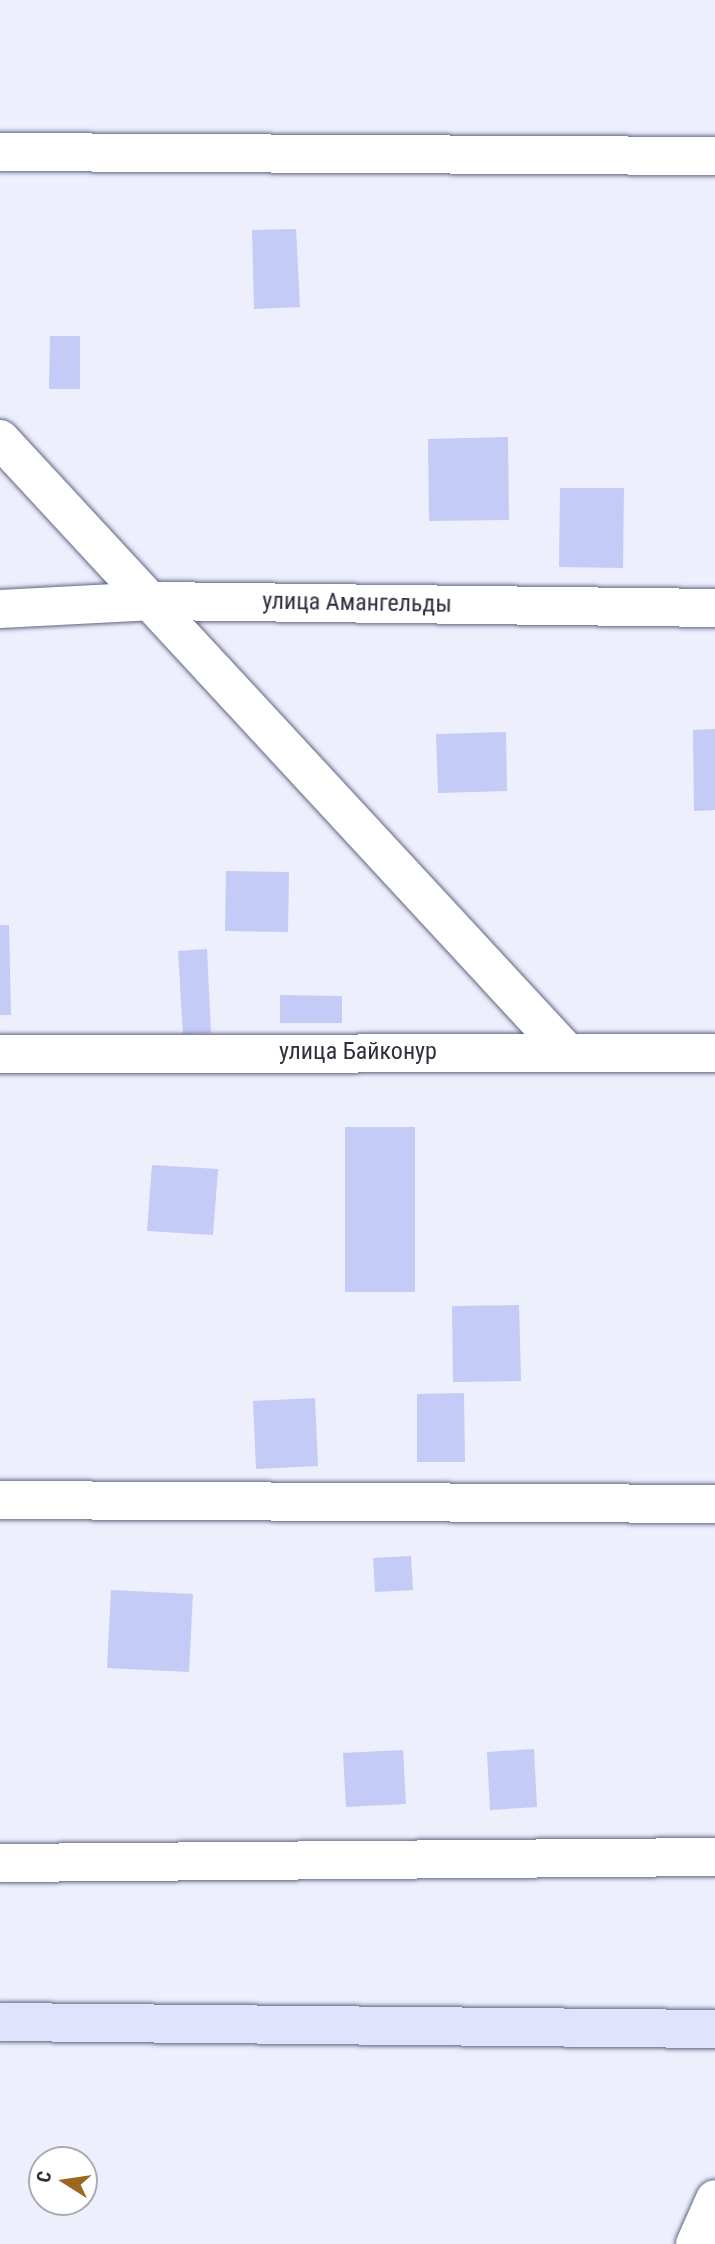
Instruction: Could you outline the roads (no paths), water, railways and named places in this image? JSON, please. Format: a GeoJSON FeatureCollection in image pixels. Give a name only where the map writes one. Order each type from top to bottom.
{"type":"FeatureCollection","features":[{"type":"Feature","properties":{"kind":"main road"},"geometry":{"type":"LineString","coordinates":[[0,2022],[715,2029]]}},
{"type":"Feature","properties":{"kind":"street"},"geometry":{"type":"LineString","coordinates":[[0,152],[715,156]]}},
{"type":"Feature","properties":{"kind":"street"},"geometry":{"type":"LineString","coordinates":[[0,439],[154,601],[565,1050]]}},
{"type":"Feature","properties":{"kind":"street","name":"улица Амангельды"},"geometry":{"type":"LineString","coordinates":[[0,609],[154,601],[715,608]]}},
{"type":"Feature","properties":{"kind":"street","name":"улица Байконур"},"geometry":{"type":"LineString","coordinates":[[0,1054],[565,1050],[715,1053]]}},
{"type":"Feature","properties":{"kind":"street"},"geometry":{"type":"LineString","coordinates":[[0,1500],[715,1504]]}},
{"type":"Feature","properties":{"kind":"street"},"geometry":{"type":"LineString","coordinates":[[0,1863],[715,1857]]}},
{"type":"Feature","properties":{"kind":"street"},"geometry":{"type":"LineString","coordinates":[[695,2244],[715,2199]]}}]}
